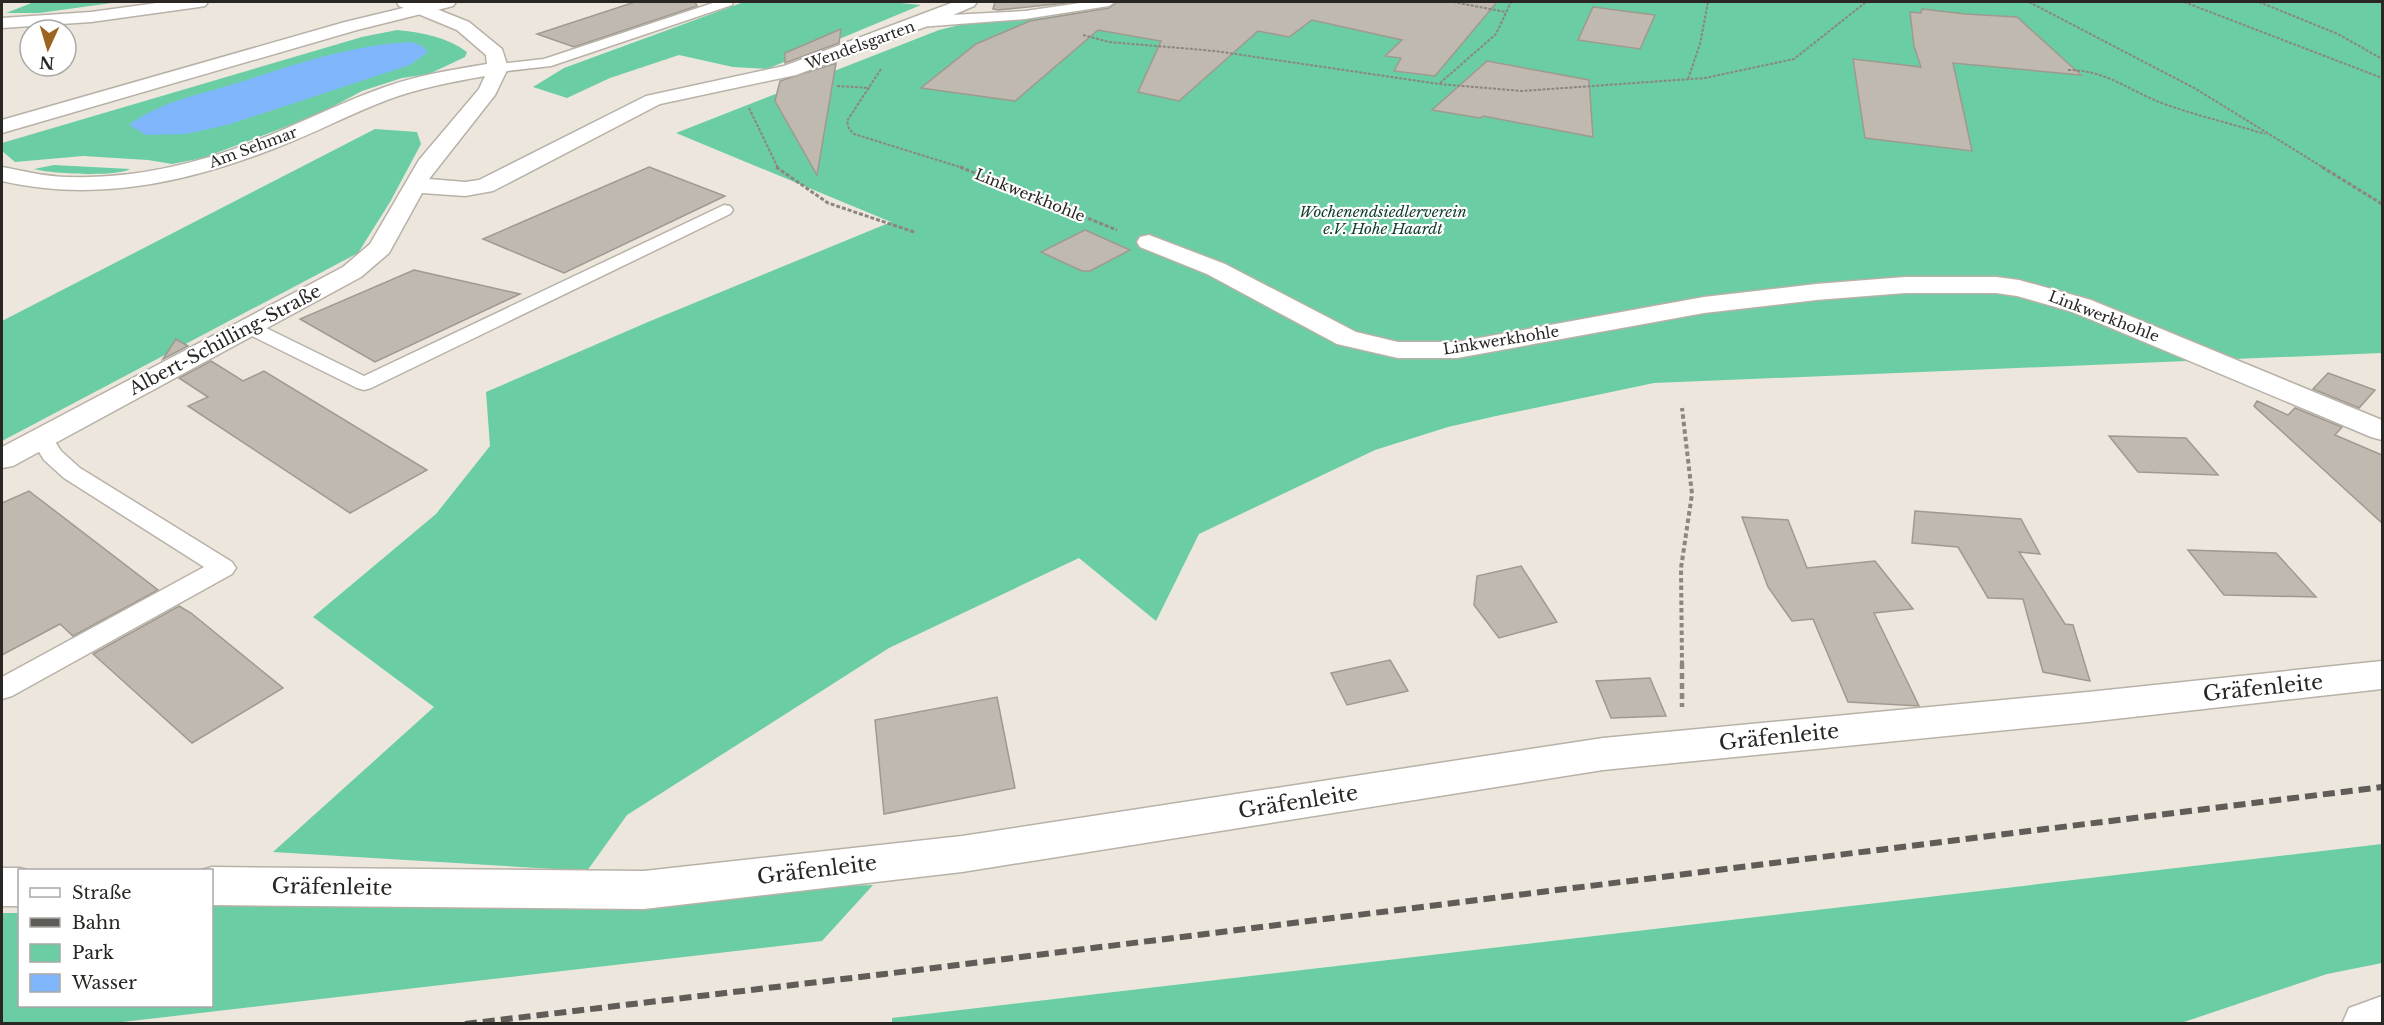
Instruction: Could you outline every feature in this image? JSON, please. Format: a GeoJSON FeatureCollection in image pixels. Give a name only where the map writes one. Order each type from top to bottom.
{"type":"FeatureCollection","features":[{"type":"Feature","properties":{"kind":"street"},"geometry":{"type":"LineString","coordinates":[[2,23],[91,18],[199,2]]}},
{"type":"Feature","properties":{"kind":"street"},"geometry":{"type":"LineString","coordinates":[[2,127],[413,5],[447,2]]}},
{"type":"Feature","properties":{"kind":"street","name":"Wendelsgarten"},"geometry":{"type":"LineString","coordinates":[[745,81],[798,68],[919,23],[968,2]]}},
{"type":"Feature","properties":{"kind":"street"},"geometry":{"type":"LineString","coordinates":[[413,5],[451,20],[476,35],[495,53],[498,68]]}},
{"type":"Feature","properties":{"kind":"street","name":"Am Sehmar"},"geometry":{"type":"LineString","coordinates":[[2,174],[37,183],[72,184],[132,180],[171,173],[230,158],[395,90],[498,68]]}},
{"type":"Feature","properties":{"kind":"street","name":"Albert-Schilling-Straße"},"geometry":{"type":"LineString","coordinates":[[2,459],[352,272],[380,248],[414,185],[488,92],[498,68]]}},
{"type":"Feature","properties":{"kind":"street"},"geometry":{"type":"LineString","coordinates":[[414,185],[465,189],[485,186],[653,100],[745,81]]}},
{"type":"Feature","properties":{"kind":"street","name":"Linkwerkhohle"},"geometry":{"type":"LineString","coordinates":[[1149,243],[1216,269],[1347,338],[1398,350],[1457,350],[1704,305],[1816,292],[1905,285],[1996,285],[2019,288],[2082,306],[2382,431]]}},
{"type":"Feature","properties":{"kind":"street","name":"Gräfenleite"},"geometry":{"type":"LineString","coordinates":[[213,886],[644,890],[962,854],[1603,754],[2088,707],[2382,675]]}},
{"type":"Feature","properties":{"kind":"street"},"geometry":{"type":"LineString","coordinates":[[2,887],[18,887]]}},
{"type":"Feature","properties":{"kind":"street"},"geometry":{"type":"LineString","coordinates":[[2366,1023],[2382,1019]]}},
{"type":"Feature","properties":{"kind":"lane"},"geometry":{"type":"LineString","coordinates":[[498,68],[546,63],[727,2]]}},
{"type":"Feature","properties":{"kind":"lane"},"geometry":{"type":"LineString","coordinates":[[919,23],[1026,15],[1109,2]]}},
{"type":"Feature","properties":{"kind":"lane"},"geometry":{"type":"LineString","coordinates":[[249,327],[364,384],[724,210]]}},
{"type":"Feature","properties":{"kind":"lane"},"geometry":{"type":"LineString","coordinates":[[2,689],[223,568],[72,474],[52,455],[41,437]]}},
{"type":"Feature","properties":{"kind":"path"},"geometry":{"type":"LineString","coordinates":[[1453,2],[1506,12]]}},
{"type":"Feature","properties":{"kind":"path"},"geometry":{"type":"LineString","coordinates":[[1439,84],[1496,34],[1511,2]]}},
{"type":"Feature","properties":{"kind":"path"},"geometry":{"type":"LineString","coordinates":[[1688,79],[1700,44],[1708,2]]}},
{"type":"Feature","properties":{"kind":"path"},"geometry":{"type":"LineString","coordinates":[[1026,15],[1072,33],[1109,42],[1215,51],[1439,84],[1522,91],[1705,78],[1794,59],[1866,2]]}},
{"type":"Feature","properties":{"kind":"path"},"geometry":{"type":"LineString","coordinates":[[2029,2],[2132,53],[2382,204]]}},
{"type":"Feature","properties":{"kind":"path"},"geometry":{"type":"LineString","coordinates":[[2184,2],[2382,78]]}},
{"type":"Feature","properties":{"kind":"path"},"geometry":{"type":"LineString","coordinates":[[2259,2],[2308,20],[2359,44],[2382,59]]}},
{"type":"Feature","properties":{"kind":"path","name":"Linkwerkhohle"},"geometry":{"type":"LineString","coordinates":[[882,67],[848,121],[849,129],[854,134],[945,161],[1149,243]]}},
{"type":"Feature","properties":{"kind":"path"},"geometry":{"type":"LineString","coordinates":[[2068,70],[2086,70],[2105,75],[2130,91],[2168,105],[2271,135]]}},
{"type":"Feature","properties":{"kind":"path"},"geometry":{"type":"LineString","coordinates":[[745,81],[750,112],[777,168],[828,203],[914,232]]}},
{"type":"Feature","properties":{"kind":"path"},"geometry":{"type":"LineString","coordinates":[[1682,408],[1692,494],[1681,568],[1683,746]]}},
{"type":"Feature","properties":{"kind":"green space"},"geometry":{"type":"Polygon","coordinates":[[[34,2],[119,2],[39,13],[6,13],[34,2]]]}},
{"type":"Feature","properties":{"kind":"green space"},"geometry":{"type":"Polygon","coordinates":[[[744,2],[890,2],[921,5],[767,69],[733,67],[679,55],[610,78],[567,98],[533,87],[564,68],[744,2]]]}},
{"type":"Feature","properties":{"kind":"green space","name":"Wochenendsiedlerverein e.V. Hohe Haardt"},"geometry":{"type":"Polygon","coordinates":[[[1145,2],[2382,2],[2382,353],[1654,383],[1448,427],[1375,450],[1199,534],[1156,621],[1079,558],[889,648],[627,815],[587,871],[273,852],[434,707],[313,617],[436,514],[490,446],[486,392],[648,322],[891,222],[676,133],[939,30],[976,21],[1042,18],[1145,2]]]}},
{"type":"Feature","properties":{"kind":"green space"},"geometry":{"type":"Polygon","coordinates":[[[397,30],[434,36],[467,52],[465,57],[429,74],[402,78],[362,91],[317,115],[203,158],[172,164],[148,160],[83,156],[15,162],[2,151],[2,143],[362,37],[397,30]]]}},
{"type":"Feature","properties":{"kind":"green space"},"geometry":{"type":"Polygon","coordinates":[[[375,129],[417,132],[421,144],[390,202],[358,253],[2,441],[2,321],[375,129]]]}},
{"type":"Feature","properties":{"kind":"green space"},"geometry":{"type":"Polygon","coordinates":[[[54,165],[130,169],[123,172],[84,174],[34,169],[54,165]]]}},
{"type":"Feature","properties":{"kind":"green space"},"geometry":{"type":"Polygon","coordinates":[[[2382,844],[2382,963],[2327,974],[2181,1023],[892,1023],[892,1018],[2382,844]]]}},
{"type":"Feature","properties":{"kind":"green space"},"geometry":{"type":"Polygon","coordinates":[[[873,885],[822,941],[105,1024],[2,1023],[2,913],[18,913],[18,1007],[213,1007],[213,906],[873,885]]]}},
{"type":"Feature","properties":{"kind":"water"},"geometry":{"type":"Polygon","coordinates":[[[412,42],[422,46],[428,52],[410,65],[227,125],[186,134],[146,135],[129,125],[153,110],[180,100],[300,63],[366,47],[412,42]]]}},
{"type":"Feature","properties":{"kind":"building"},"geometry":{"type":"Polygon","coordinates":[[[635,2],[695,2],[697,6],[574,47],[537,34],[635,2]]]}},
{"type":"Feature","properties":{"kind":"building"},"geometry":{"type":"Polygon","coordinates":[[[995,2],[1075,2],[998,10],[993,9],[995,2]]]}},
{"type":"Feature","properties":{"kind":"building"},"geometry":{"type":"Polygon","coordinates":[[[1117,2],[1497,2],[1435,76],[1394,71],[1401,58],[1385,56],[1402,40],[1312,20],[1289,37],[1258,31],[1179,101],[1138,92],[1161,41],[1098,30],[1015,101],[921,88],[976,44],[1030,21],[1109,8],[1117,2]]]}},
{"type":"Feature","properties":{"kind":"building"},"geometry":{"type":"Polygon","coordinates":[[[1593,7],[1655,15],[1640,49],[1578,40],[1593,7]]]}},
{"type":"Feature","properties":{"kind":"building"},"geometry":{"type":"Polygon","coordinates":[[[1922,9],[2017,17],[2081,75],[1953,63],[1972,151],[1865,138],[1853,59],[1921,67],[1914,46],[1910,12],[1921,13],[1922,9]]]}},
{"type":"Feature","properties":{"kind":"building"},"geometry":{"type":"Polygon","coordinates":[[[841,29],[839,43],[785,63],[785,53],[841,29]]]}},
{"type":"Feature","properties":{"kind":"building"},"geometry":{"type":"Polygon","coordinates":[[[1487,61],[1589,80],[1593,137],[1483,116],[1480,118],[1432,110],[1487,61]]]}},
{"type":"Feature","properties":{"kind":"building"},"geometry":{"type":"Polygon","coordinates":[[[836,63],[817,175],[775,101],[780,81],[836,63]]]}},
{"type":"Feature","properties":{"kind":"building"},"geometry":{"type":"Polygon","coordinates":[[[649,167],[725,196],[564,273],[483,239],[649,167]]]}},
{"type":"Feature","properties":{"kind":"building"},"geometry":{"type":"Polygon","coordinates":[[[1085,230],[1130,250],[1090,271],[1082,271],[1041,252],[1085,230]]]}},
{"type":"Feature","properties":{"kind":"building"},"geometry":{"type":"Polygon","coordinates":[[[414,270],[520,294],[375,362],[300,319],[414,270]]]}},
{"type":"Feature","properties":{"kind":"building"},"geometry":{"type":"Polygon","coordinates":[[[176,339],[188,346],[163,359],[176,339]]]}},
{"type":"Feature","properties":{"kind":"building"},"geometry":{"type":"Polygon","coordinates":[[[211,361],[243,381],[264,371],[427,470],[350,513],[188,406],[208,397],[179,378],[211,361]]]}},
{"type":"Feature","properties":{"kind":"building"},"geometry":{"type":"Polygon","coordinates":[[[2328,373],[2375,390],[2359,408],[2313,389],[2328,373]]]}},
{"type":"Feature","properties":{"kind":"building"},"geometry":{"type":"Polygon","coordinates":[[[2257,401],[2288,415],[2295,408],[2342,427],[2335,435],[2382,455],[2382,523],[2254,406],[2257,401]]]}},
{"type":"Feature","properties":{"kind":"building"},"geometry":{"type":"Polygon","coordinates":[[[2109,436],[2186,438],[2218,475],[2138,472],[2109,436]]]}},
{"type":"Feature","properties":{"kind":"building"},"geometry":{"type":"Polygon","coordinates":[[[29,491],[158,590],[73,636],[60,624],[2,655],[2,503],[29,491]]]}},
{"type":"Feature","properties":{"kind":"building"},"geometry":{"type":"Polygon","coordinates":[[[1915,511],[2021,519],[2040,554],[2019,552],[2065,624],[2073,625],[2090,681],[2043,672],[2023,599],[1988,598],[1958,547],[1912,543],[1915,511]]]}},
{"type":"Feature","properties":{"kind":"building"},"geometry":{"type":"Polygon","coordinates":[[[1742,517],[1788,520],[1807,568],[1875,561],[1913,609],[1874,613],[1919,706],[1848,702],[1813,619],[1792,621],[1768,587],[1742,517]]]}},
{"type":"Feature","properties":{"kind":"building"},"geometry":{"type":"Polygon","coordinates":[[[2188,550],[2276,553],[2316,597],[2224,595],[2188,550]]]}},
{"type":"Feature","properties":{"kind":"building"},"geometry":{"type":"Polygon","coordinates":[[[1521,566],[1557,622],[1499,638],[1474,605],[1477,576],[1521,566]]]}},
{"type":"Feature","properties":{"kind":"building"},"geometry":{"type":"Polygon","coordinates":[[[179,606],[191,613],[283,688],[192,743],[93,654],[179,606]]]}},
{"type":"Feature","properties":{"kind":"building"},"geometry":{"type":"Polygon","coordinates":[[[1390,660],[1408,691],[1347,705],[1331,673],[1390,660]]]}},
{"type":"Feature","properties":{"kind":"building"},"geometry":{"type":"Polygon","coordinates":[[[1650,678],[1666,716],[1611,718],[1596,681],[1650,678]]]}},
{"type":"Feature","properties":{"kind":"building"},"geometry":{"type":"Polygon","coordinates":[[[997,697],[1015,788],[884,814],[875,720],[997,697]]]}},
{"type":"Feature","properties":{"kind":"railway"},"geometry":{"type":"LineString","coordinates":[[465,1024],[885,974],[2382,787]]}}]}
